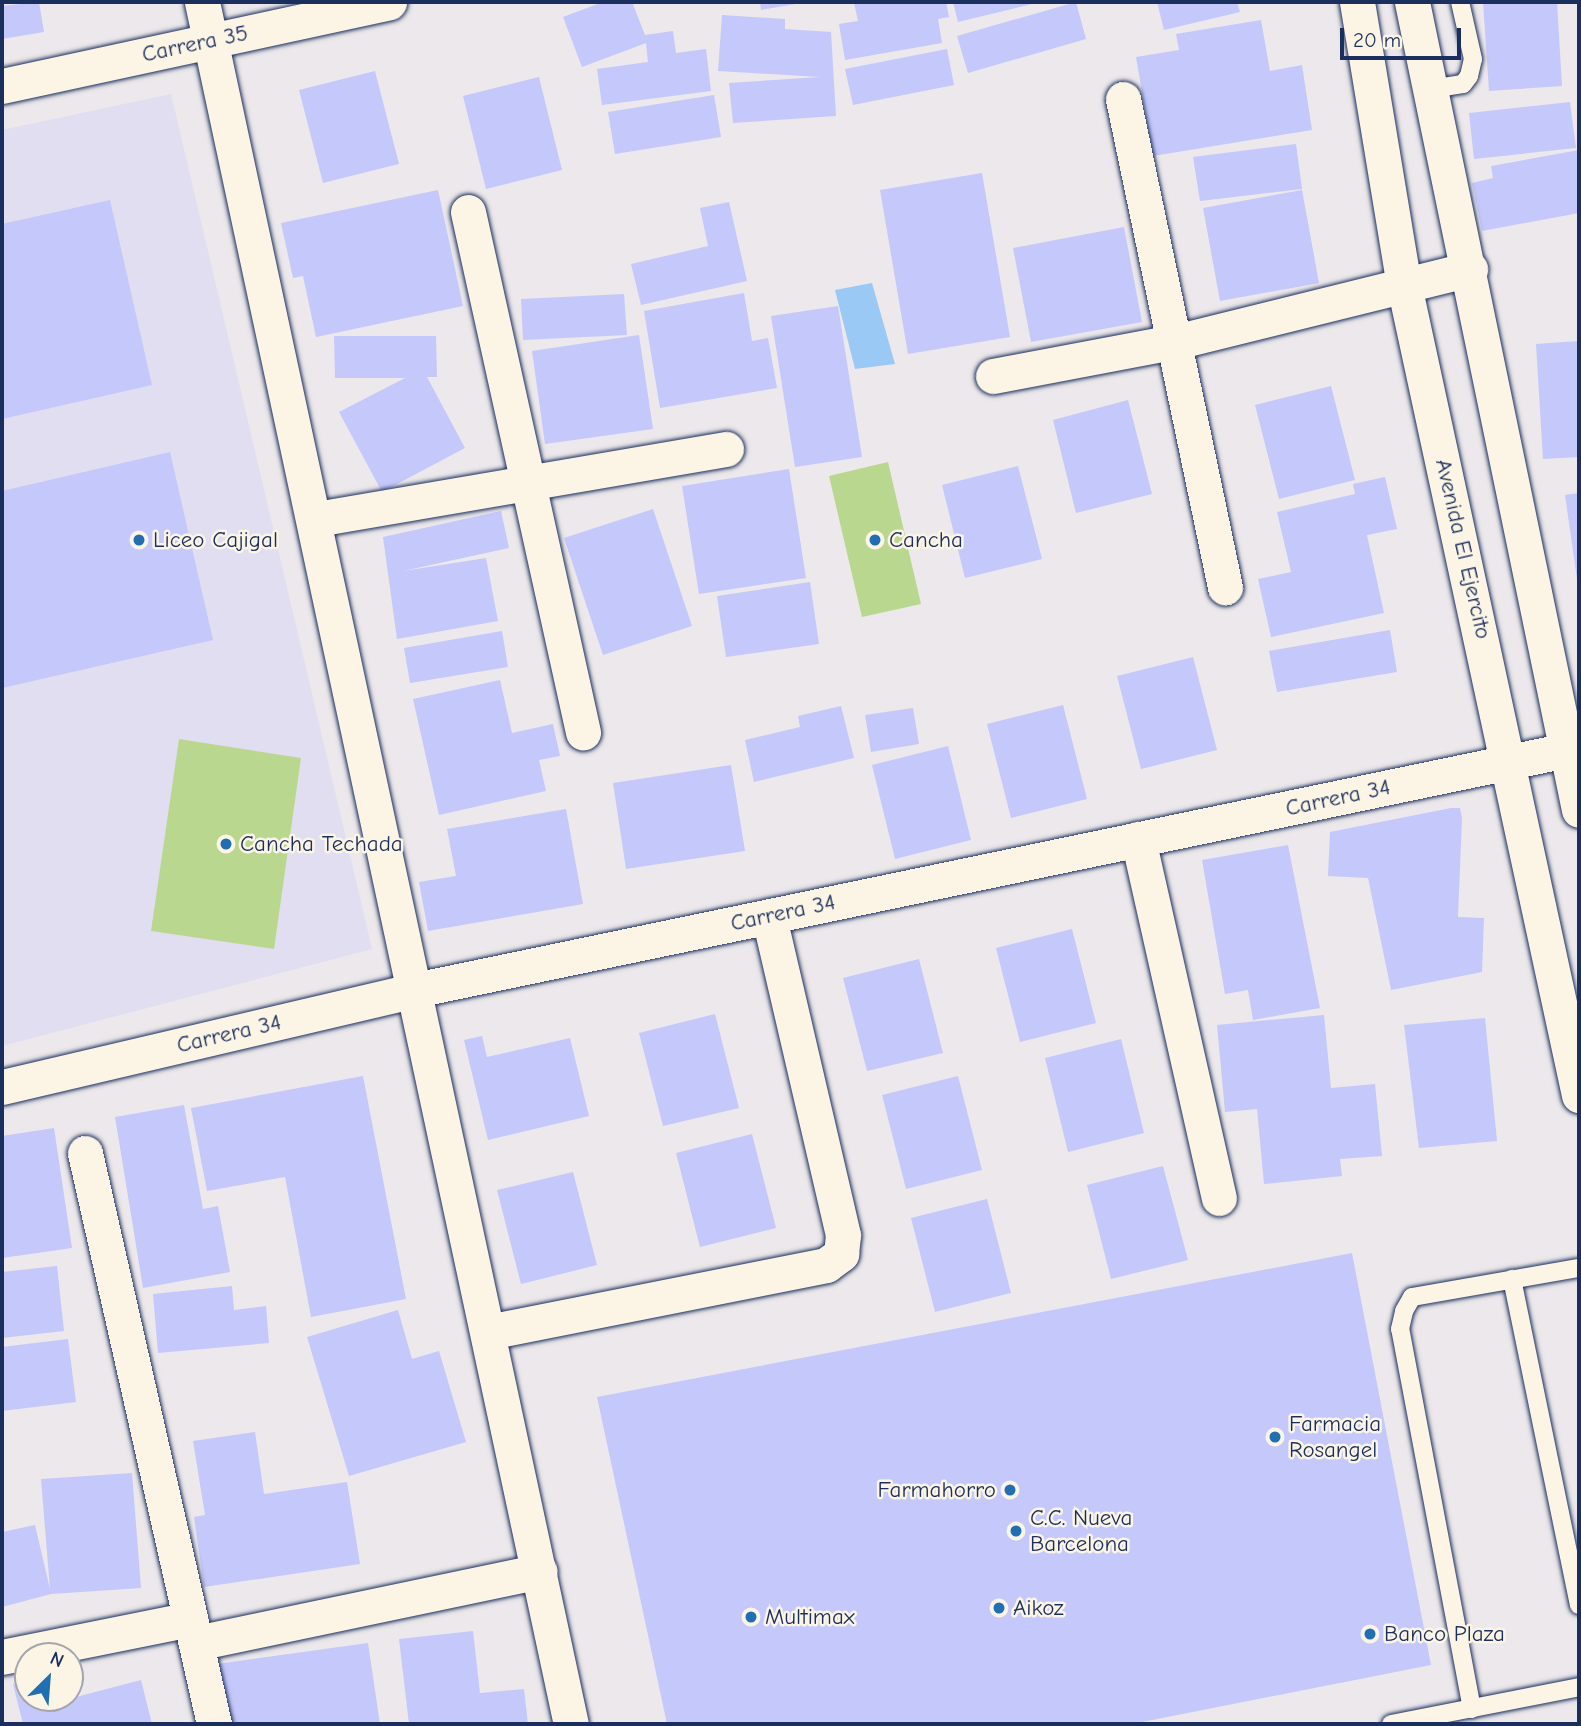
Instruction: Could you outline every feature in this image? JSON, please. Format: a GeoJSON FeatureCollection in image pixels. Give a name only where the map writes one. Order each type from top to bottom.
{"type":"FeatureCollection","features":[{"type":"Feature","properties":{"kind":"street"},"geometry":{"type":"LineString","coordinates":[[202,2],[317,519],[570,1724]]}},
{"type":"Feature","properties":{"kind":"street","name":"Carrera 35"},"geometry":{"type":"LineString","coordinates":[[2,86],[389,2]]}},
{"type":"Feature","properties":{"kind":"street","name":"Avenida El Ejercito"},"geometry":{"type":"LineString","coordinates":[[1357,2],[1404,285],[1511,762],[1579,1095]]}},
{"type":"Feature","properties":{"kind":"street"},"geometry":{"type":"LineString","coordinates":[[1412,2],[1470,269],[1579,810]]}},
{"type":"Feature","properties":{"kind":"street"},"geometry":{"type":"LineString","coordinates":[[1123,99],[1179,341],[1225,587]]}},
{"type":"Feature","properties":{"kind":"street"},"geometry":{"type":"LineString","coordinates":[[468,212],[583,732]]}},
{"type":"Feature","properties":{"kind":"street"},"geometry":{"type":"LineString","coordinates":[[993,376],[1179,341],[1470,269]]}},
{"type":"Feature","properties":{"kind":"street"},"geometry":{"type":"LineString","coordinates":[[317,519],[726,449]]}},
{"type":"Feature","properties":{"kind":"street","name":"Carrera 34"},"geometry":{"type":"LineString","coordinates":[[2,1087],[415,990],[1567,750]]}},
{"type":"Feature","properties":{"kind":"street"},"geometry":{"type":"LineString","coordinates":[[1138,839],[1219,1198]]}},
{"type":"Feature","properties":{"kind":"street"},"geometry":{"type":"LineString","coordinates":[[488,1332],[826,1265],[841,1254],[843,1235],[769,916]]}},
{"type":"Feature","properties":{"kind":"street"},"geometry":{"type":"LineString","coordinates":[[85,1153],[214,1724]]}},
{"type":"Feature","properties":{"kind":"street"},"geometry":{"type":"LineString","coordinates":[[2,1657],[193,1631],[540,1571]]}},
{"type":"Feature","properties":{"kind":"lane"},"geometry":{"type":"LineString","coordinates":[[1431,89],[1463,84],[1469,76],[1473,59],[1460,2]]}},
{"type":"Feature","properties":{"kind":"lane"},"geometry":{"type":"LineString","coordinates":[[1472,1709],[1399,1329],[1412,1297],[1579,1268]]}},
{"type":"Feature","properties":{"kind":"lane"},"geometry":{"type":"LineString","coordinates":[[1512,1279],[1579,1605]]}},
{"type":"Feature","properties":{"kind":"lane"},"geometry":{"type":"LineString","coordinates":[[1391,1724],[1579,1687]]}},
{"type":"Feature","properties":{"kind":"shaded area","name":"Liceo Cajigal"},"geometry":{"type":"Polygon","coordinates":[[[171,94],[372,949],[2,1046],[2,130],[171,94]]]}},
{"type":"Feature","properties":{"kind":"green space","name":"Cancha"},"geometry":{"type":"Polygon","coordinates":[[[888,462],[921,604],[862,617],[829,476],[888,462]]]}},
{"type":"Feature","properties":{"kind":"green space","name":"Cancha Techada"},"geometry":{"type":"Polygon","coordinates":[[[179,739],[301,758],[274,949],[151,931],[179,739]]]}},
{"type":"Feature","properties":{"kind":"water"},"geometry":{"type":"Polygon","coordinates":[[[872,283],[895,364],[855,369],[835,290],[872,283]]]}},
{"type":"Feature","properties":{"kind":"building"},"geometry":{"type":"Polygon","coordinates":[[[39,2],[44,32],[2,39],[2,6],[39,2]]]}},
{"type":"Feature","properties":{"kind":"building"},"geometry":{"type":"Polygon","coordinates":[[[603,2],[632,2],[645,35],[673,31],[676,53],[706,49],[711,91],[602,105],[597,69],[648,62],[646,43],[582,67],[563,17],[603,2]]]}},
{"type":"Feature","properties":{"kind":"building"},"geometry":{"type":"Polygon","coordinates":[[[760,2],[801,2],[801,3],[761,10],[760,2]]]}},
{"type":"Feature","properties":{"kind":"building"},"geometry":{"type":"Polygon","coordinates":[[[854,2],[946,2],[949,17],[938,19],[942,43],[845,60],[839,24],[858,21],[854,2]]]}},
{"type":"Feature","properties":{"kind":"building"},"geometry":{"type":"Polygon","coordinates":[[[953,2],[1036,2],[1036,3],[958,22],[953,2]]]}},
{"type":"Feature","properties":{"kind":"building"},"geometry":{"type":"Polygon","coordinates":[[[1076,2],[1086,39],[968,73],[957,36],[1076,2]]]}},
{"type":"Feature","properties":{"kind":"building"},"geometry":{"type":"Polygon","coordinates":[[[1157,2],[1237,2],[1240,12],[1164,30],[1157,2]]]}},
{"type":"Feature","properties":{"kind":"building"},"geometry":{"type":"Polygon","coordinates":[[[1483,2],[1557,2],[1562,86],[1489,91],[1483,2]]]}},
{"type":"Feature","properties":{"kind":"building"},"geometry":{"type":"Polygon","coordinates":[[[722,15],[785,19],[785,29],[831,32],[836,116],[733,123],[729,83],[820,77],[718,71],[722,15]]]}},
{"type":"Feature","properties":{"kind":"building"},"geometry":{"type":"Polygon","coordinates":[[[1261,20],[1270,71],[1302,65],[1312,130],[1153,156],[1136,57],[1179,50],[1176,34],[1261,20]]]}},
{"type":"Feature","properties":{"kind":"building"},"geometry":{"type":"Polygon","coordinates":[[[947,49],[954,85],[853,105],[845,69],[947,49]]]}},
{"type":"Feature","properties":{"kind":"building"},"geometry":{"type":"Polygon","coordinates":[[[375,71],[399,164],[323,183],[299,90],[375,71]]]}},
{"type":"Feature","properties":{"kind":"building"},"geometry":{"type":"Polygon","coordinates":[[[539,77],[562,170],[486,189],[463,96],[539,77]]]}},
{"type":"Feature","properties":{"kind":"building"},"geometry":{"type":"Polygon","coordinates":[[[714,95],[721,137],[615,154],[608,112],[714,95]]]}},
{"type":"Feature","properties":{"kind":"building"},"geometry":{"type":"Polygon","coordinates":[[[1570,102],[1576,148],[1474,159],[1469,113],[1570,102]]]}},
{"type":"Feature","properties":{"kind":"building"},"geometry":{"type":"Polygon","coordinates":[[[1296,144],[1302,189],[1200,201],[1193,157],[1296,144]]]}},
{"type":"Feature","properties":{"kind":"building"},"geometry":{"type":"Polygon","coordinates":[[[1579,150],[1579,213],[1482,231],[1472,183],[1493,178],[1491,166],[1579,150]]]}},
{"type":"Feature","properties":{"kind":"building"},"geometry":{"type":"Polygon","coordinates":[[[982,173],[1010,337],[908,354],[880,190],[982,173]]]}},
{"type":"Feature","properties":{"kind":"building"},"geometry":{"type":"Polygon","coordinates":[[[438,190],[463,306],[316,337],[303,276],[293,278],[281,223],[438,190]]]}},
{"type":"Feature","properties":{"kind":"building"},"geometry":{"type":"Polygon","coordinates":[[[1302,190],[1319,283],[1220,301],[1203,208],[1302,190]]]}},
{"type":"Feature","properties":{"kind":"building"},"geometry":{"type":"Polygon","coordinates":[[[110,200],[152,385],[2,419],[2,224],[110,200]]]}},
{"type":"Feature","properties":{"kind":"building"},"geometry":{"type":"Polygon","coordinates":[[[729,202],[747,281],[641,305],[631,264],[708,246],[700,208],[729,202]]]}},
{"type":"Feature","properties":{"kind":"building"},"geometry":{"type":"Polygon","coordinates":[[[1124,227],[1142,322],[1031,342],[1013,248],[1124,227]]]}},
{"type":"Feature","properties":{"kind":"building"},"geometry":{"type":"Polygon","coordinates":[[[744,293],[752,341],[768,338],[777,388],[660,408],[644,311],[744,293]]]}},
{"type":"Feature","properties":{"kind":"building"},"geometry":{"type":"Polygon","coordinates":[[[624,294],[627,335],[523,340],[521,299],[624,294]]]}},
{"type":"Feature","properties":{"kind":"building"},"geometry":{"type":"Polygon","coordinates":[[[838,306],[862,457],[795,467],[771,316],[838,306]]]}},
{"type":"Feature","properties":{"kind":"building"},"geometry":{"type":"Polygon","coordinates":[[[639,335],[653,429],[545,444],[532,351],[639,335]]]}},
{"type":"Feature","properties":{"kind":"building"},"geometry":{"type":"Polygon","coordinates":[[[334,336],[436,336],[437,377],[427,377],[465,448],[382,492],[339,412],[405,378],[335,378],[334,336]]]}},
{"type":"Feature","properties":{"kind":"building"},"geometry":{"type":"Polygon","coordinates":[[[1579,341],[1579,457],[1543,459],[1536,344],[1579,341]]]}},
{"type":"Feature","properties":{"kind":"building"},"geometry":{"type":"Polygon","coordinates":[[[1331,386],[1355,480],[1279,499],[1255,405],[1331,386]]]}},
{"type":"Feature","properties":{"kind":"building"},"geometry":{"type":"Polygon","coordinates":[[[1128,400],[1152,494],[1076,513],[1053,420],[1128,400]]]}},
{"type":"Feature","properties":{"kind":"building"},"geometry":{"type":"Polygon","coordinates":[[[170,452],[213,640],[2,688],[2,491],[170,452]]]}},
{"type":"Feature","properties":{"kind":"building"},"geometry":{"type":"Polygon","coordinates":[[[1018,466],[1042,559],[965,578],[942,485],[1018,466]]]}},
{"type":"Feature","properties":{"kind":"building"},"geometry":{"type":"Polygon","coordinates":[[[789,469],[806,578],[699,594],[682,486],[789,469]]]}},
{"type":"Feature","properties":{"kind":"building"},"geometry":{"type":"Polygon","coordinates":[[[1385,477],[1397,529],[1367,535],[1384,613],[1271,637],[1258,579],[1291,572],[1277,512],[1355,494],[1353,484],[1385,477]]]}},
{"type":"Feature","properties":{"kind":"building"},"geometry":{"type":"Polygon","coordinates":[[[1579,493],[1579,586],[1578,586],[1565,495],[1579,493]]]}},
{"type":"Feature","properties":{"kind":"building"},"geometry":{"type":"Polygon","coordinates":[[[653,509],[692,626],[603,655],[564,538],[653,509]]]}},
{"type":"Feature","properties":{"kind":"building"},"geometry":{"type":"Polygon","coordinates":[[[501,511],[509,548],[403,571],[486,558],[498,621],[397,639],[383,537],[501,511]]]}},
{"type":"Feature","properties":{"kind":"building"},"geometry":{"type":"Polygon","coordinates":[[[810,582],[819,644],[726,657],[717,596],[810,582]]]}},
{"type":"Feature","properties":{"kind":"building"},"geometry":{"type":"Polygon","coordinates":[[[1390,630],[1397,672],[1277,692],[1269,651],[1390,630]]]}},
{"type":"Feature","properties":{"kind":"building"},"geometry":{"type":"Polygon","coordinates":[[[502,631],[508,667],[410,683],[404,648],[502,631]]]}},
{"type":"Feature","properties":{"kind":"building"},"geometry":{"type":"Polygon","coordinates":[[[1193,657],[1217,750],[1141,769],[1117,676],[1193,657]]]}},
{"type":"Feature","properties":{"kind":"building"},"geometry":{"type":"Polygon","coordinates":[[[500,680],[512,733],[553,724],[560,756],[539,760],[546,791],[439,815],[413,699],[500,680]]]}},
{"type":"Feature","properties":{"kind":"building"},"geometry":{"type":"Polygon","coordinates":[[[1063,705],[1087,799],[1011,818],[987,724],[1063,705]]]}},
{"type":"Feature","properties":{"kind":"building"},"geometry":{"type":"Polygon","coordinates":[[[841,706],[854,758],[754,782],[745,740],[800,727],[798,716],[841,706]]]}},
{"type":"Feature","properties":{"kind":"building"},"geometry":{"type":"Polygon","coordinates":[[[913,708],[919,744],[871,752],[865,715],[913,708]]]}},
{"type":"Feature","properties":{"kind":"building"},"geometry":{"type":"Polygon","coordinates":[[[948,746],[971,840],[895,859],[872,765],[948,746]]]}},
{"type":"Feature","properties":{"kind":"building"},"geometry":{"type":"Polygon","coordinates":[[[731,765],[745,851],[626,869],[613,783],[731,765]]]}},
{"type":"Feature","properties":{"kind":"building"},"geometry":{"type":"Polygon","coordinates":[[[1460,808],[1462,818],[1458,917],[1484,918],[1482,972],[1391,990],[1368,878],[1328,876],[1330,832],[1460,808]]]}},
{"type":"Feature","properties":{"kind":"building"},"geometry":{"type":"Polygon","coordinates":[[[566,809],[583,904],[428,931],[419,882],[456,876],[447,829],[566,809]]]}},
{"type":"Feature","properties":{"kind":"building"},"geometry":{"type":"Polygon","coordinates":[[[1288,845],[1320,1008],[1253,1020],[1248,990],[1225,994],[1202,860],[1288,845]]]}},
{"type":"Feature","properties":{"kind":"building"},"geometry":{"type":"Polygon","coordinates":[[[1072,929],[1096,1023],[1020,1042],[996,948],[1072,929]]]}},
{"type":"Feature","properties":{"kind":"building"},"geometry":{"type":"Polygon","coordinates":[[[919,959],[943,1053],[867,1071],[843,978],[919,959]]]}},
{"type":"Feature","properties":{"kind":"building"},"geometry":{"type":"Polygon","coordinates":[[[715,1014],[739,1108],[663,1126],[639,1033],[715,1014]]]}},
{"type":"Feature","properties":{"kind":"building"},"geometry":{"type":"Polygon","coordinates":[[[1324,1015],[1331,1088],[1375,1084],[1382,1156],[1340,1159],[1342,1176],[1264,1184],[1257,1109],[1225,1112],[1217,1025],[1324,1015]]]}},
{"type":"Feature","properties":{"kind":"building"},"geometry":{"type":"Polygon","coordinates":[[[1485,1018],[1497,1141],[1419,1148],[1404,1025],[1485,1018]]]}},
{"type":"Feature","properties":{"kind":"building"},"geometry":{"type":"Polygon","coordinates":[[[482,1036],[487,1057],[570,1038],[589,1116],[488,1140],[464,1040],[482,1036]]]}},
{"type":"Feature","properties":{"kind":"building"},"geometry":{"type":"Polygon","coordinates":[[[1121,1039],[1144,1133],[1068,1152],[1045,1058],[1121,1039]]]}},
{"type":"Feature","properties":{"kind":"building"},"geometry":{"type":"Polygon","coordinates":[[[363,1076],[406,1299],[311,1317],[285,1177],[207,1191],[191,1108],[363,1076]]]}},
{"type":"Feature","properties":{"kind":"building"},"geometry":{"type":"Polygon","coordinates":[[[958,1076],[982,1170],[906,1189],[882,1095],[958,1076]]]}},
{"type":"Feature","properties":{"kind":"building"},"geometry":{"type":"Polygon","coordinates":[[[184,1105],[203,1209],[218,1206],[230,1272],[143,1288],[115,1117],[184,1105]]]}},
{"type":"Feature","properties":{"kind":"building"},"geometry":{"type":"Polygon","coordinates":[[[54,1128],[72,1248],[2,1258],[2,1136],[54,1128]]]}},
{"type":"Feature","properties":{"kind":"building"},"geometry":{"type":"Polygon","coordinates":[[[752,1134],[776,1228],[700,1247],[676,1153],[752,1134]]]}},
{"type":"Feature","properties":{"kind":"building"},"geometry":{"type":"Polygon","coordinates":[[[1163,1166],[1188,1260],[1111,1279],[1087,1185],[1163,1166]]]}},
{"type":"Feature","properties":{"kind":"building"},"geometry":{"type":"Polygon","coordinates":[[[573,1172],[597,1265],[521,1284],[497,1190],[573,1172]]]}},
{"type":"Feature","properties":{"kind":"building"},"geometry":{"type":"Polygon","coordinates":[[[987,1199],[1011,1293],[935,1312],[911,1218],[987,1199]]]}},
{"type":"Feature","properties":{"kind":"building","name":"C.C. Nueva Barcelona"},"geometry":{"type":"Polygon","coordinates":[[[1352,1253],[1431,1665],[1132,1724],[667,1724],[597,1397],[1352,1253]]]}},
{"type":"Feature","properties":{"kind":"building"},"geometry":{"type":"Polygon","coordinates":[[[57,1266],[64,1331],[2,1338],[2,1272],[57,1266]]]}},
{"type":"Feature","properties":{"kind":"building"},"geometry":{"type":"Polygon","coordinates":[[[232,1286],[234,1310],[266,1306],[269,1343],[158,1353],[153,1294],[232,1286]]]}},
{"type":"Feature","properties":{"kind":"building"},"geometry":{"type":"Polygon","coordinates":[[[398,1310],[412,1359],[439,1351],[466,1442],[349,1476],[307,1337],[398,1310]]]}},
{"type":"Feature","properties":{"kind":"building"},"geometry":{"type":"Polygon","coordinates":[[[68,1339],[76,1402],[2,1411],[2,1347],[68,1339]]]}},
{"type":"Feature","properties":{"kind":"building"},"geometry":{"type":"Polygon","coordinates":[[[255,1432],[264,1494],[347,1482],[360,1564],[204,1587],[194,1517],[205,1515],[193,1441],[255,1432]]]}},
{"type":"Feature","properties":{"kind":"building"},"geometry":{"type":"Polygon","coordinates":[[[132,1473],[141,1588],[51,1594],[2,1607],[2,1532],[35,1525],[50,1589],[41,1479],[132,1473]]]}},
{"type":"Feature","properties":{"kind":"building"},"geometry":{"type":"Polygon","coordinates":[[[473,1631],[480,1693],[524,1689],[528,1724],[409,1724],[399,1639],[473,1631]]]}},
{"type":"Feature","properties":{"kind":"building"},"geometry":{"type":"Polygon","coordinates":[[[368,1643],[380,1724],[226,1724],[217,1664],[368,1643]]]}},
{"type":"Feature","properties":{"kind":"building"},"geometry":{"type":"Polygon","coordinates":[[[141,1680],[152,1724],[23,1724],[20,1712],[84,1712],[84,1695],[141,1680]]]}},
{"type":"Feature","properties":{"kind":"place","name":"Liceo Cajigal"},"geometry":{"type":"Point","coordinates":[139,540]}},
{"type":"Feature","properties":{"kind":"place","name":"Cancha"},"geometry":{"type":"Point","coordinates":[875,540]}},
{"type":"Feature","properties":{"kind":"place","name":"Cancha Techada"},"geometry":{"type":"Point","coordinates":[226,844]}},
{"type":"Feature","properties":{"kind":"place","name":"Farmacia Rosangel"},"geometry":{"type":"Point","coordinates":[1275,1437]}},
{"type":"Feature","properties":{"kind":"place","name":"Farmahorro"},"geometry":{"type":"Point","coordinates":[1010,1490]}},
{"type":"Feature","properties":{"kind":"place","name":"C.C. Nueva Barcelona"},"geometry":{"type":"Point","coordinates":[1016,1531]}},
{"type":"Feature","properties":{"kind":"place","name":"Aikoz"},"geometry":{"type":"Point","coordinates":[999,1608]}},
{"type":"Feature","properties":{"kind":"place","name":"Multimax"},"geometry":{"type":"Point","coordinates":[751,1617]}},
{"type":"Feature","properties":{"kind":"place","name":"Banco Plaza"},"geometry":{"type":"Point","coordinates":[1370,1634]}}]}
